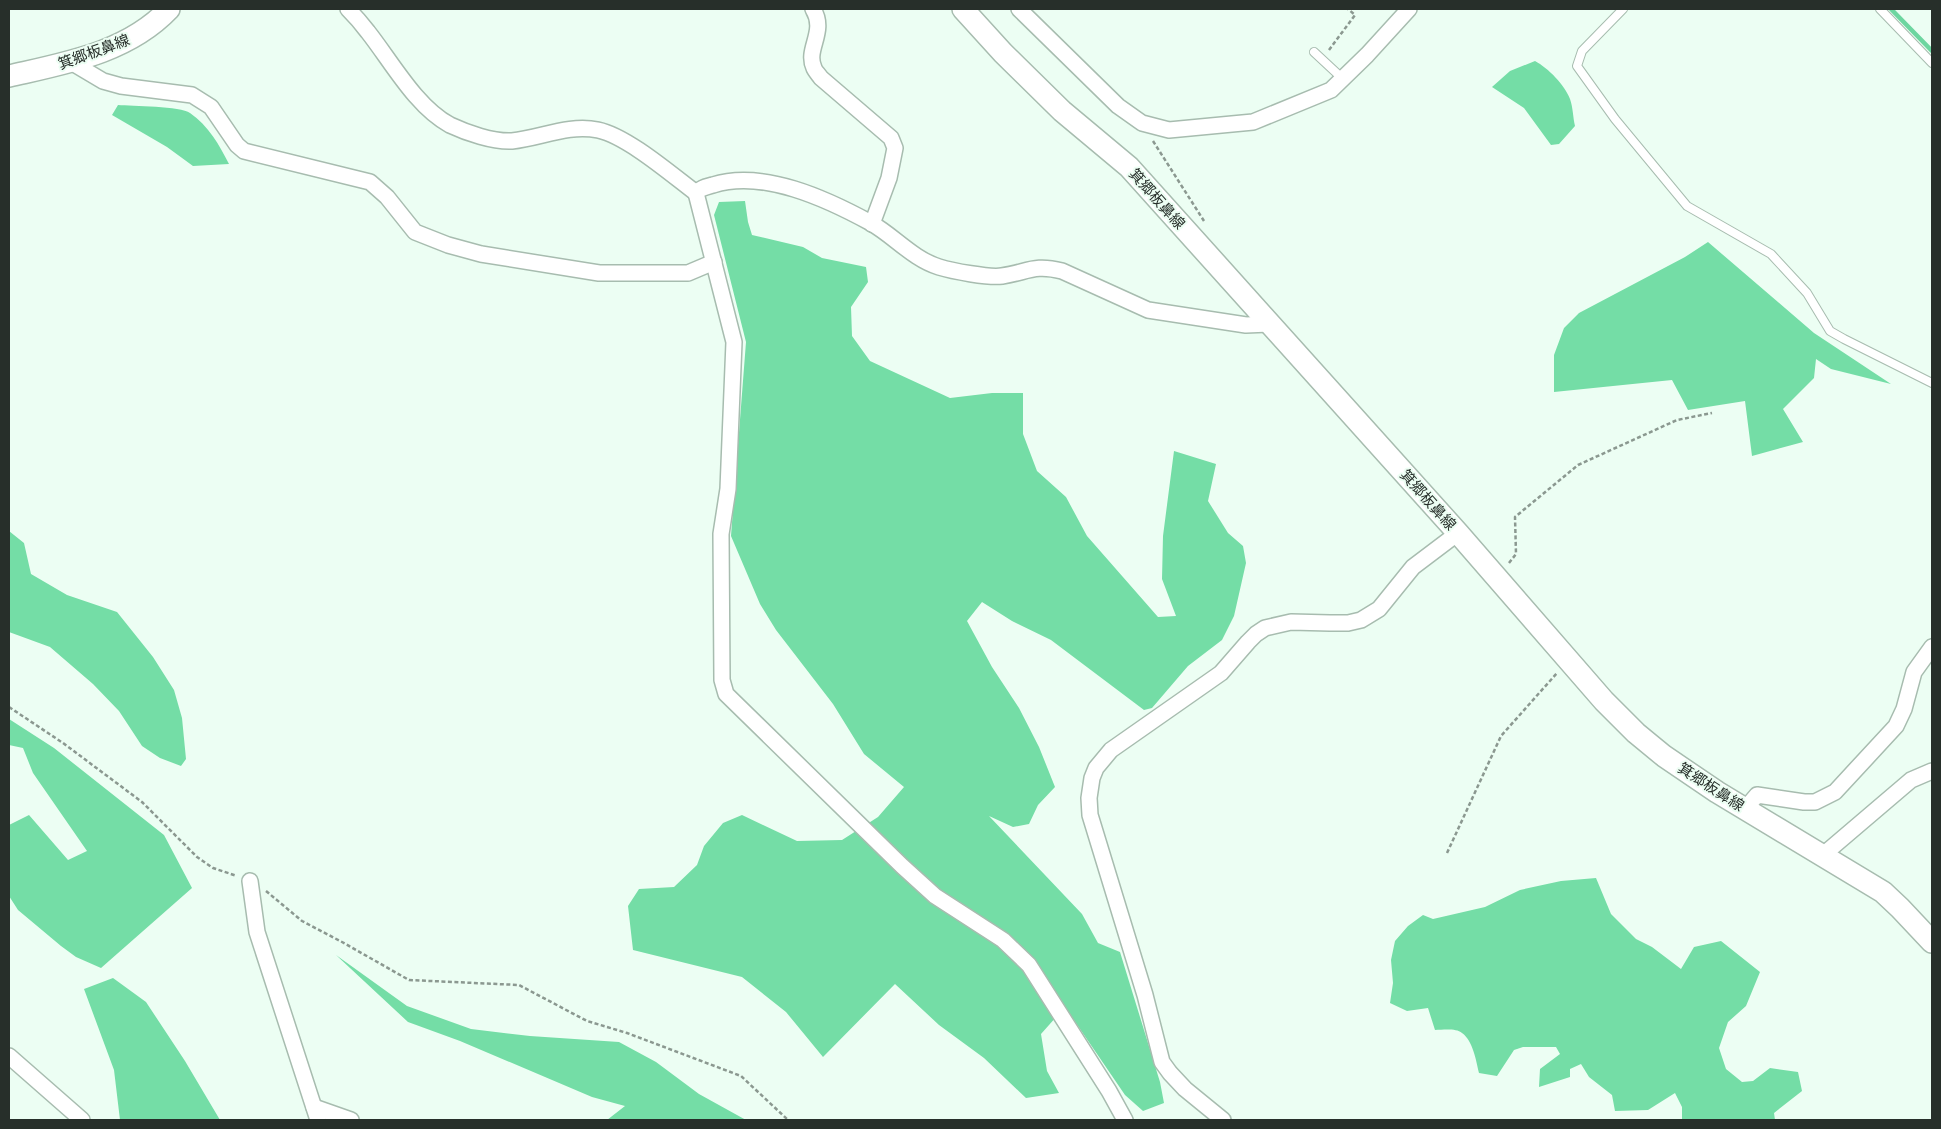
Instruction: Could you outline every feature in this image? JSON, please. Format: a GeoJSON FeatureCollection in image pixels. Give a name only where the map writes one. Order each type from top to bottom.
{"type":"FeatureCollection","features":[{"type":"Feature","properties":{"kind":"main road","name":"箕郷板鼻線"},"geometry":{"type":"LineString","coordinates":[[9,76],[71,62],[129,41],[145,31],[169,9]]}},
{"type":"Feature","properties":{"kind":"main road","name":"箕郷板鼻線"},"geometry":{"type":"LineString","coordinates":[[963,9],[1062,111],[1129,167],[1458,533],[1604,702],[1636,733],[1684,770],[1883,892],[1932,942]]}},
{"type":"Feature","properties":{"kind":"street"},"geometry":{"type":"LineString","coordinates":[[348,9],[368,31],[402,79],[423,103],[448,124],[477,136],[510,141],[568,129],[598,130],[619,138],[650,158],[696,193],[734,342],[728,489],[721,534],[722,680],[726,694],[935,896],[1003,940],[1029,965],[1109,1091],[1124,1120]]}},
{"type":"Feature","properties":{"kind":"street"},"geometry":{"type":"LineString","coordinates":[[813,9],[819,25],[812,54],[813,66],[821,78],[890,138],[895,148],[889,178],[872,224]]}},
{"type":"Feature","properties":{"kind":"street"},"geometry":{"type":"LineString","coordinates":[[1019,9],[1103,93],[1133,118],[1148,125],[1169,130],[1253,122],[1331,90],[1409,9]]}},
{"type":"Feature","properties":{"kind":"street"},"geometry":{"type":"LineString","coordinates":[[71,62],[103,81],[121,86],[192,95],[211,106],[237,145],[244,151],[370,182],[387,197],[416,232],[448,245],[481,254],[599,274],[688,273],[714,262]]}},
{"type":"Feature","properties":{"kind":"street"},"geometry":{"type":"LineString","coordinates":[[696,193],[699,189],[727,181],[754,180],[783,186],[828,202],[872,224],[924,260],[938,266],[992,276],[1002,276],[1033,268],[1049,268],[1062,271],[1148,310],[1246,325],[1269,324]]}},
{"type":"Feature","properties":{"kind":"street"},"geometry":{"type":"LineString","coordinates":[[1223,1120],[1185,1088],[1162,1062],[1145,994],[1090,815],[1089,789],[1094,773],[1111,750],[1221,673],[1248,642],[1261,631],[1278,624],[1291,622],[1348,623],[1361,620],[1379,609],[1413,567],[1458,533]]}},
{"type":"Feature","properties":{"kind":"street"},"geometry":{"type":"LineString","coordinates":[[1745,808],[1757,795],[1815,802],[1834,792],[1896,726],[1904,709],[1914,672],[1932,647]]}},
{"type":"Feature","properties":{"kind":"street"},"geometry":{"type":"LineString","coordinates":[[1823,855],[1910,780],[1932,771]]}},
{"type":"Feature","properties":{"kind":"street"},"geometry":{"type":"LineString","coordinates":[[250,881],[257,932],[316,1114],[351,1120]]}},
{"type":"Feature","properties":{"kind":"street"},"geometry":{"type":"LineString","coordinates":[[9,1056],[16,1070],[82,1120]]}},
{"type":"Feature","properties":{"kind":"lane"},"geometry":{"type":"LineString","coordinates":[[1623,9],[1582,51],[1577,66],[1615,119],[1687,206],[1771,254],[1806,293],[1830,330],[1844,339],[1932,383]]}},
{"type":"Feature","properties":{"kind":"lane"},"geometry":{"type":"LineString","coordinates":[[1880,9],[1932,63]]}},
{"type":"Feature","properties":{"kind":"lane"},"geometry":{"type":"LineString","coordinates":[[1314,52],[1343,79]]}},
{"type":"Feature","properties":{"kind":"path"},"geometry":{"type":"LineString","coordinates":[[1322,59],[1355,15],[1348,9]]}},
{"type":"Feature","properties":{"kind":"path"},"geometry":{"type":"LineString","coordinates":[[1148,125],[1153,142],[1206,224]]}},
{"type":"Feature","properties":{"kind":"path"},"geometry":{"type":"LineString","coordinates":[[1496,578],[1516,554],[1515,517],[1578,465],[1677,420],[1712,413]]}},
{"type":"Feature","properties":{"kind":"path"},"geometry":{"type":"LineString","coordinates":[[1447,853],[1501,736],[1568,660]]}},
{"type":"Feature","properties":{"kind":"path"},"geometry":{"type":"LineString","coordinates":[[9,707],[63,743],[142,802],[197,857],[213,868],[258,884],[302,921],[409,980],[519,985],[587,1021],[627,1033],[741,1076],[788,1120]]}},
{"type":"Feature","properties":{"kind":"green space"},"geometry":{"type":"Polygon","coordinates":[[[1535,61],[1550,72],[1560,83],[1571,102],[1575,126],[1559,144],[1551,145],[1524,108],[1492,87],[1510,71],[1535,61]]]}},
{"type":"Feature","properties":{"kind":"green space"},"geometry":{"type":"Polygon","coordinates":[[[118,105],[177,109],[190,113],[208,130],[229,164],[193,166],[167,147],[112,115],[118,105]]]}},
{"type":"Feature","properties":{"kind":"green space"},"geometry":{"type":"Polygon","coordinates":[[[745,201],[752,235],[803,247],[822,258],[866,267],[868,282],[851,307],[852,336],[870,361],[950,398],[992,393],[1023,393],[1023,434],[1037,471],[1066,497],[1087,536],[1158,617],[1176,616],[1162,579],[1163,536],[1174,451],[1216,464],[1208,501],[1228,533],[1243,546],[1246,563],[1234,616],[1222,640],[1188,666],[1152,708],[1144,710],[1051,640],[1012,621],[982,602],[967,621],[992,667],[1019,708],[1039,747],[1055,787],[1038,805],[1029,824],[1013,827],[989,816],[1082,914],[1098,943],[1120,952],[1160,1082],[1164,1103],[1143,1111],[1125,1095],[1065,1007],[1041,1034],[1047,1071],[1059,1093],[1026,1098],[984,1058],[939,1025],[895,984],[823,1057],[786,1012],[742,977],[633,950],[628,906],[639,889],[674,887],[697,865],[704,846],[723,823],[742,815],[797,841],[842,840],[878,817],[904,787],[864,754],[833,704],[776,630],[760,604],[731,536],[746,342],[714,215],[719,202],[745,201]]]}},
{"type":"Feature","properties":{"kind":"green space"},"geometry":{"type":"Polygon","coordinates":[[[1708,242],[1814,333],[1891,384],[1831,369],[1816,359],[1814,378],[1783,409],[1803,442],[1752,456],[1745,401],[1688,410],[1672,380],[1554,392],[1554,355],[1564,328],[1579,313],[1685,257],[1708,242]]]}},
{"type":"Feature","properties":{"kind":"green space"},"geometry":{"type":"Polygon","coordinates":[[[9,531],[24,543],[31,574],[67,595],[117,612],[153,657],[174,690],[182,718],[186,759],[181,766],[160,758],[142,746],[119,711],[93,684],[50,647],[9,632],[9,531]]]}},
{"type":"Feature","properties":{"kind":"green space"},"geometry":{"type":"Polygon","coordinates":[[[9,719],[54,748],[164,835],[192,888],[101,968],[76,957],[61,946],[18,910],[9,896],[9,825],[29,815],[68,860],[87,851],[33,773],[23,748],[9,745],[9,719]]]}},
{"type":"Feature","properties":{"kind":"green space"},"geometry":{"type":"Polygon","coordinates":[[[1596,878],[1611,914],[1636,939],[1652,947],[1681,969],[1694,947],[1721,941],[1760,972],[1746,1006],[1728,1022],[1719,1048],[1726,1069],[1742,1082],[1753,1081],[1770,1068],[1798,1072],[1802,1091],[1774,1113],[1775,1120],[1682,1120],[1682,1107],[1675,1093],[1648,1110],[1615,1111],[1612,1095],[1589,1077],[1581,1064],[1570,1069],[1570,1077],[1539,1087],[1540,1069],[1560,1054],[1556,1047],[1523,1047],[1514,1050],[1497,1076],[1479,1073],[1475,1057],[1466,1036],[1459,1031],[1435,1030],[1428,1008],[1407,1011],[1390,1003],[1393,983],[1391,960],[1395,941],[1408,926],[1423,915],[1433,919],[1485,907],[1520,890],[1561,881],[1596,878]]]}},
{"type":"Feature","properties":{"kind":"green space"},"geometry":{"type":"Polygon","coordinates":[[[336,955],[407,1006],[471,1029],[530,1036],[619,1042],[656,1062],[699,1094],[746,1120],[607,1120],[625,1106],[592,1097],[460,1041],[408,1022],[336,955]]]}},
{"type":"Feature","properties":{"kind":"green space"},"geometry":{"type":"Polygon","coordinates":[[[113,978],[146,1002],[185,1061],[220,1120],[120,1120],[114,1070],[84,989],[113,978]]]}},
{"type":"Feature","properties":{"kind":"waterway"},"geometry":{"type":"LineString","coordinates":[[1891,9],[1932,51]]}}]}
